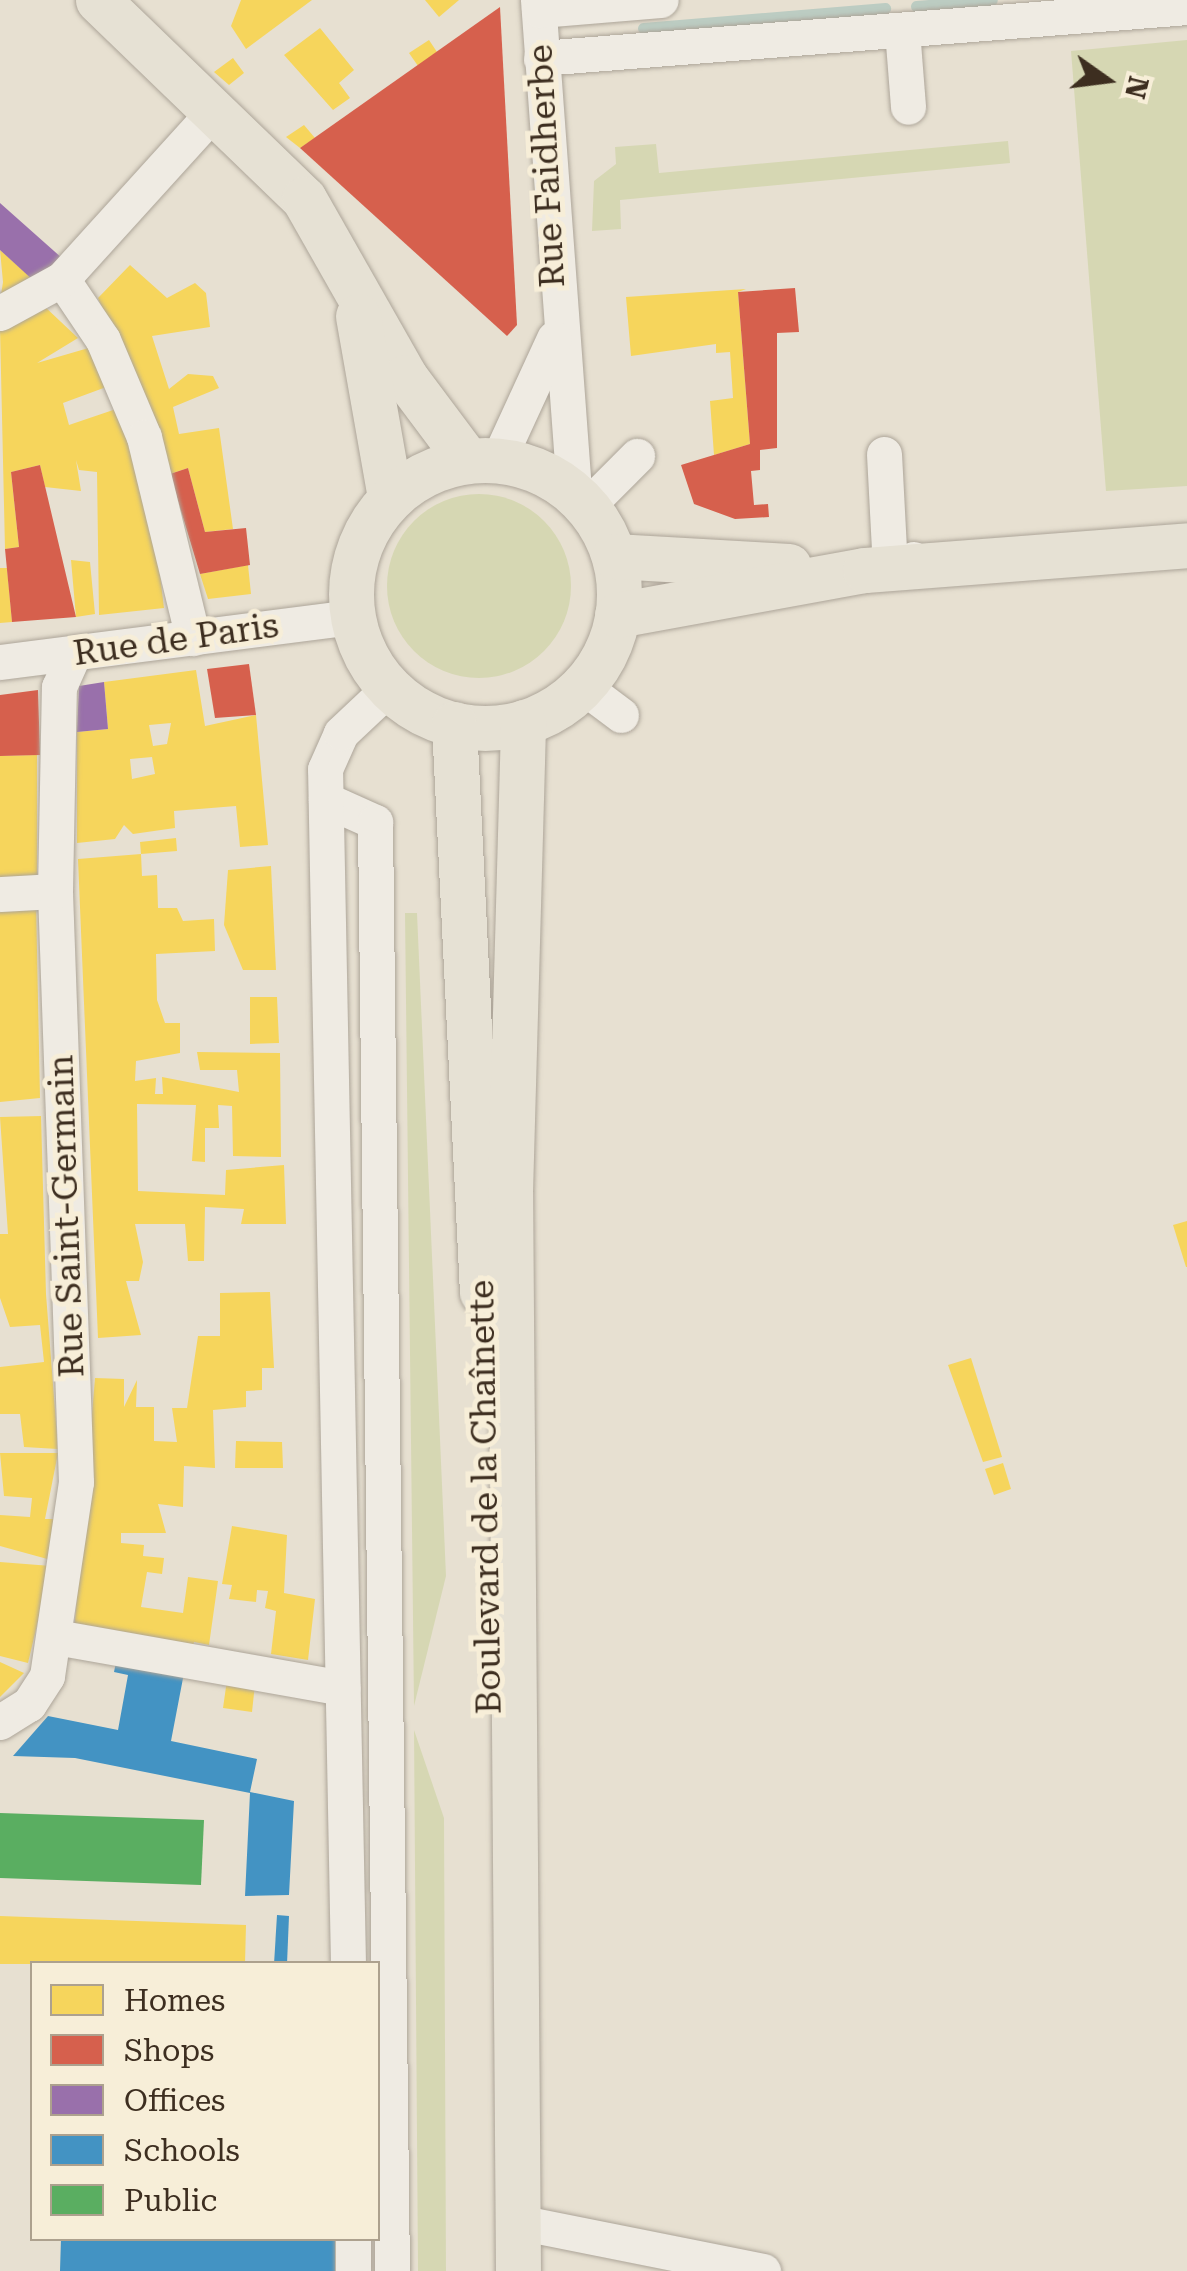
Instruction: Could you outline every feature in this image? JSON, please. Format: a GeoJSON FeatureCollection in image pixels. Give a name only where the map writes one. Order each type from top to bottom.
{"type":"FeatureCollection","features":[{"type":"Feature","properties":{"kind":"main road"},"geometry":{"type":"LineString","coordinates":[[98,0],[304,199],[405,377],[483,460],[580,500],[614,556],[617,615],[582,686],[523,722],[454,724],[389,688],[353,617],[365,533],[390,498],[426,472],[483,460]]}},
{"type":"Feature","properties":{"kind":"main road"},"geometry":{"type":"LineString","coordinates":[[350,274],[390,498]]}},
{"type":"Feature","properties":{"kind":"main road"},"geometry":{"type":"LineString","coordinates":[[617,615],[878,569],[1187,545]]}},
{"type":"Feature","properties":{"kind":"main road"},"geometry":{"type":"LineString","coordinates":[[614,556],[878,569]]}},
{"type":"Feature","properties":{"kind":"main road"},"geometry":{"type":"LineString","coordinates":[[518,2271],[510,1192],[523,722]]}},
{"type":"Feature","properties":{"kind":"main road","name":"Boulevard de la Chaînette"},"geometry":{"type":"LineString","coordinates":[[454,724],[491,1616],[492,2271]]}},
{"type":"Feature","properties":{"kind":"street"},"geometry":{"type":"LineString","coordinates":[[538,5],[661,0]]}},
{"type":"Feature","properties":{"kind":"street","name":"Rue Faidherbe"},"geometry":{"type":"LineString","coordinates":[[538,5],[556,332],[580,500]]}},
{"type":"Feature","properties":{"kind":"street"},"geometry":{"type":"LineString","coordinates":[[541,58],[1187,7]]}},
{"type":"Feature","properties":{"kind":"street"},"geometry":{"type":"LineString","coordinates":[[902,30],[908,107]]}},
{"type":"Feature","properties":{"kind":"street"},"geometry":{"type":"LineString","coordinates":[[0,314],[62,280],[215,110]]}},
{"type":"Feature","properties":{"kind":"street"},"geometry":{"type":"LineString","coordinates":[[62,280],[104,340],[144,437],[194,638]]}},
{"type":"Feature","properties":{"kind":"street","name":"Rue Faidherbe"},"geometry":{"type":"LineString","coordinates":[[483,460],[556,332]]}},
{"type":"Feature","properties":{"kind":"street"},"geometry":{"type":"LineString","coordinates":[[884,454],[878,569],[958,541],[1187,525]]}},
{"type":"Feature","properties":{"kind":"street"},"geometry":{"type":"LineString","coordinates":[[580,500],[638,456]]}},
{"type":"Feature","properties":{"kind":"street","name":"Rue de Paris"},"geometry":{"type":"LineString","coordinates":[[0,662],[353,617]]}},
{"type":"Feature","properties":{"kind":"street","name":"Rue Saint-Germain"},"geometry":{"type":"LineString","coordinates":[[0,1722],[29,1704],[56,1637],[76,1482],[55,891],[60,687],[74,654]]}},
{"type":"Feature","properties":{"kind":"street"},"geometry":{"type":"LineString","coordinates":[[36,658],[60,687]]}},
{"type":"Feature","properties":{"kind":"street"},"geometry":{"type":"LineString","coordinates":[[582,686],[621,715]]}},
{"type":"Feature","properties":{"kind":"street"},"geometry":{"type":"LineString","coordinates":[[348,1961],[326,800],[331,748],[389,688]]}},
{"type":"Feature","properties":{"kind":"street"},"geometry":{"type":"LineString","coordinates":[[326,800],[375,822],[392,2271]]}},
{"type":"Feature","properties":{"kind":"street"},"geometry":{"type":"LineString","coordinates":[[0,894],[55,891]]}},
{"type":"Feature","properties":{"kind":"street"},"geometry":{"type":"LineString","coordinates":[[56,1637],[343,1688]]}},
{"type":"Feature","properties":{"kind":"street"},"geometry":{"type":"LineString","coordinates":[[346,1798],[386,1796]]}},
{"type":"Feature","properties":{"kind":"street"},"geometry":{"type":"LineString","coordinates":[[518,2222],[763,2271]]}},
{"type":"Feature","properties":{"kind":"street"},"geometry":{"type":"LineString","coordinates":[[352,2241],[353,2271]]}},
{"type":"Feature","properties":{"kind":"green space"},"geometry":{"type":"Polygon","coordinates":[[[1187,40],[1187,486],[1106,491],[1071,51],[1187,40]]]}},
{"type":"Feature","properties":{"kind":"green space"},"geometry":{"type":"Polygon","coordinates":[[[1008,141],[1010,163],[620,200],[621,229],[592,231],[594,181],[616,164],[615,147],[656,144],[659,173],[1008,141]]]}},
{"type":"Feature","properties":{"kind":"green space"},"geometry":{"type":"Polygon","coordinates":[[[479,494],[514,501],[544,521],[564,551],[571,586],[564,621],[544,651],[514,671],[479,678],[444,671],[414,651],[394,621],[387,586],[394,551],[414,521],[444,501],[479,494]]]}},
{"type":"Feature","properties":{"kind":"green space"},"geometry":{"type":"Polygon","coordinates":[[[405,913],[417,913],[446,1576],[414,1706],[405,913]]]}},
{"type":"Feature","properties":{"kind":"green space"},"geometry":{"type":"Polygon","coordinates":[[[414,1730],[444,1818],[446,2271],[418,2271],[414,1730]]]}},
{"type":"Feature","properties":{"kind":"building: Homes"},"geometry":{"type":"Polygon","coordinates":[[[241,0],[312,0],[246,49],[231,26],[241,0]]]}},
{"type":"Feature","properties":{"kind":"building: Homes"},"geometry":{"type":"Polygon","coordinates":[[[425,0],[459,0],[439,17],[425,0]]]}},
{"type":"Feature","properties":{"kind":"building: Homes"},"geometry":{"type":"Polygon","coordinates":[[[320,28],[354,70],[339,83],[350,98],[333,110],[284,55],[320,28]]]}},
{"type":"Feature","properties":{"kind":"building: Homes"},"geometry":{"type":"Polygon","coordinates":[[[429,40],[437,52],[418,66],[409,53],[429,40]]]}},
{"type":"Feature","properties":{"kind":"building: Homes"},"geometry":{"type":"Polygon","coordinates":[[[233,58],[244,73],[229,85],[214,72],[233,58]]]}},
{"type":"Feature","properties":{"kind":"building: Homes"},"geometry":{"type":"Polygon","coordinates":[[[304,125],[315,138],[300,148],[286,137],[304,125]]]}},
{"type":"Feature","properties":{"kind":"building: Homes"},"geometry":{"type":"Polygon","coordinates":[[[0,250],[36,282],[0,302],[3,282],[0,250]]]}},
{"type":"Feature","properties":{"kind":"building: Homes"},"geometry":{"type":"Polygon","coordinates":[[[130,265],[167,298],[195,283],[206,293],[210,327],[152,336],[169,389],[188,374],[213,376],[219,388],[173,407],[179,434],[219,428],[233,529],[205,532],[188,468],[170,474],[98,298],[130,265]]]}},
{"type":"Feature","properties":{"kind":"building: Homes"},"geometry":{"type":"Polygon","coordinates":[[[746,289],[738,292],[750,444],[714,455],[710,401],[733,398],[730,352],[716,353],[716,344],[631,356],[626,297],[746,289]]]}},
{"type":"Feature","properties":{"kind":"building: Homes"},"geometry":{"type":"Polygon","coordinates":[[[43,305],[78,338],[37,363],[92,347],[109,386],[63,403],[69,425],[119,408],[155,534],[164,608],[99,615],[97,472],[79,470],[76,460],[81,491],[45,487],[40,465],[11,472],[19,547],[5,549],[0,328],[43,305]]]}},
{"type":"Feature","properties":{"kind":"building: Homes"},"geometry":{"type":"Polygon","coordinates":[[[71,560],[90,562],[95,614],[76,617],[71,560]]]}},
{"type":"Feature","properties":{"kind":"building: Homes"},"geometry":{"type":"Polygon","coordinates":[[[248,565],[251,594],[208,599],[200,574],[248,565]]]}},
{"type":"Feature","properties":{"kind":"building: Homes"},"geometry":{"type":"Polygon","coordinates":[[[0,568],[7,568],[12,622],[0,623],[0,568]]]}},
{"type":"Feature","properties":{"kind":"building: Homes"},"geometry":{"type":"Polygon","coordinates":[[[196,670],[205,726],[256,715],[268,845],[240,847],[236,806],[174,811],[175,828],[133,834],[124,825],[115,839],[77,843],[77,732],[108,729],[104,682],[196,670]],[[171,723],[149,725],[153,746],[167,744],[171,723]],[[152,757],[130,759],[132,779],[155,774],[152,757]]]}},
{"type":"Feature","properties":{"kind":"building: Homes"},"geometry":{"type":"Polygon","coordinates":[[[37,755],[37,883],[0,886],[0,756],[37,755]]]}},
{"type":"Feature","properties":{"kind":"building: Homes"},"geometry":{"type":"Polygon","coordinates":[[[176,838],[177,851],[141,854],[140,842],[176,838]]]}},
{"type":"Feature","properties":{"kind":"building: Homes"},"geometry":{"type":"Polygon","coordinates":[[[141,854],[142,876],[157,875],[158,908],[177,908],[183,921],[214,919],[215,951],[156,954],[157,1000],[165,1023],[180,1023],[180,1053],[136,1061],[135,1081],[156,1078],[155,1094],[163,1094],[162,1077],[239,1092],[237,1070],[200,1070],[197,1052],[280,1053],[281,1157],[233,1156],[232,1106],[218,1105],[219,1128],[205,1128],[205,1162],[192,1161],[196,1105],[137,1104],[138,1191],[225,1195],[226,1170],[284,1165],[286,1224],[241,1224],[244,1209],[205,1207],[204,1261],[188,1261],[185,1224],[135,1224],[143,1262],[139,1281],[126,1281],[141,1335],[98,1338],[78,859],[141,854]]]}},
{"type":"Feature","properties":{"kind":"building: Homes"},"geometry":{"type":"Polygon","coordinates":[[[271,866],[276,970],[243,970],[224,925],[228,870],[271,866]]]}},
{"type":"Feature","properties":{"kind":"building: Homes"},"geometry":{"type":"Polygon","coordinates":[[[36,901],[40,1098],[0,1102],[0,902],[36,901]]]}},
{"type":"Feature","properties":{"kind":"building: Homes"},"geometry":{"type":"Polygon","coordinates":[[[250,997],[277,997],[279,1043],[250,1044],[250,997]]]}},
{"type":"Feature","properties":{"kind":"building: Homes"},"geometry":{"type":"Polygon","coordinates":[[[41,1116],[46,1294],[58,1449],[24,1447],[20,1414],[0,1414],[0,1367],[44,1362],[40,1325],[10,1327],[0,1298],[0,1234],[8,1234],[0,1117],[41,1116]]]}},
{"type":"Feature","properties":{"kind":"building: Homes"},"geometry":{"type":"Polygon","coordinates":[[[1187,1221],[1187,1267],[1186,1267],[1173,1225],[1187,1221]]]}},
{"type":"Feature","properties":{"kind":"building: Homes"},"geometry":{"type":"Polygon","coordinates":[[[270,1292],[274,1368],[262,1368],[262,1390],[246,1391],[246,1407],[213,1410],[215,1468],[184,1466],[183,1507],[158,1504],[166,1533],[121,1533],[121,1543],[144,1545],[143,1556],[164,1558],[162,1574],[147,1572],[141,1607],[183,1613],[188,1577],[218,1581],[209,1645],[194,1642],[190,1656],[74,1633],[95,1378],[124,1379],[124,1407],[137,1380],[136,1407],[154,1407],[154,1441],[177,1442],[172,1408],[187,1408],[198,1336],[220,1336],[220,1293],[270,1292]]]}},
{"type":"Feature","properties":{"kind":"building: Homes"},"geometry":{"type":"Polygon","coordinates":[[[971,1358],[1002,1457],[983,1462],[948,1365],[971,1358]]]}},
{"type":"Feature","properties":{"kind":"building: Homes"},"geometry":{"type":"Polygon","coordinates":[[[236,1441],[282,1442],[283,1468],[235,1468],[236,1441]]]}},
{"type":"Feature","properties":{"kind":"building: Homes"},"geometry":{"type":"Polygon","coordinates":[[[0,1453],[58,1453],[45,1519],[55,1519],[51,1560],[0,1546],[0,1515],[30,1517],[32,1498],[4,1496],[0,1453]]]}},
{"type":"Feature","properties":{"kind":"building: Homes"},"geometry":{"type":"Polygon","coordinates":[[[1003,1463],[1011,1489],[994,1495],[985,1469],[1003,1463]]]}},
{"type":"Feature","properties":{"kind":"building: Homes"},"geometry":{"type":"Polygon","coordinates":[[[232,1526],[287,1535],[284,1593],[315,1599],[308,1660],[271,1654],[276,1611],[265,1608],[268,1591],[257,1590],[256,1602],[229,1599],[232,1585],[222,1584],[232,1526]]]}},
{"type":"Feature","properties":{"kind":"building: Homes"},"geometry":{"type":"Polygon","coordinates":[[[0,1562],[51,1566],[28,1663],[0,1656],[0,1562]]]}},
{"type":"Feature","properties":{"kind":"building: Homes"},"geometry":{"type":"Polygon","coordinates":[[[0,1662],[24,1673],[0,1697],[0,1662]]]}},
{"type":"Feature","properties":{"kind":"building: Homes"},"geometry":{"type":"Polygon","coordinates":[[[227,1680],[255,1684],[252,1712],[223,1708],[227,1680]]]}},
{"type":"Feature","properties":{"kind":"building: Homes"},"geometry":{"type":"Polygon","coordinates":[[[0,1916],[246,1925],[245,1961],[0,1964],[0,1916]]]}},
{"type":"Feature","properties":{"kind":"building: Shops"},"geometry":{"type":"Polygon","coordinates":[[[500,7],[517,325],[507,336],[300,148],[500,7]]]}},
{"type":"Feature","properties":{"kind":"building: Shops"},"geometry":{"type":"Polygon","coordinates":[[[795,288],[799,332],[777,333],[777,448],[760,450],[760,470],[751,471],[754,505],[768,504],[769,517],[735,519],[694,504],[681,465],[750,444],[738,292],[795,288]]]}},
{"type":"Feature","properties":{"kind":"building: Shops"},"geometry":{"type":"Polygon","coordinates":[[[40,465],[76,617],[12,622],[5,549],[19,547],[11,472],[40,465]]]}},
{"type":"Feature","properties":{"kind":"building: Shops"},"geometry":{"type":"Polygon","coordinates":[[[188,468],[205,532],[246,528],[250,565],[200,574],[170,474],[188,468]]]}},
{"type":"Feature","properties":{"kind":"building: Shops"},"geometry":{"type":"Polygon","coordinates":[[[249,664],[256,715],[215,718],[207,669],[249,664]]]}},
{"type":"Feature","properties":{"kind":"building: Shops"},"geometry":{"type":"Polygon","coordinates":[[[38,690],[40,755],[0,756],[0,695],[38,690]]]}},
{"type":"Feature","properties":{"kind":"building: Offices"},"geometry":{"type":"Polygon","coordinates":[[[0,203],[63,259],[35,282],[0,250],[0,203]]]}},
{"type":"Feature","properties":{"kind":"building: Offices"},"geometry":{"type":"Polygon","coordinates":[[[104,682],[108,729],[77,732],[79,686],[104,682]]]}},
{"type":"Feature","properties":{"kind":"building: Schools"},"geometry":{"type":"Polygon","coordinates":[[[116,1662],[184,1673],[171,1741],[257,1759],[250,1792],[294,1801],[289,1895],[245,1896],[250,1793],[75,1758],[13,1756],[48,1716],[118,1730],[128,1675],[114,1672],[116,1662]]]}},
{"type":"Feature","properties":{"kind":"building: Schools"},"geometry":{"type":"Polygon","coordinates":[[[277,1915],[289,1916],[287,1961],[274,1961],[277,1915]]]}},
{"type":"Feature","properties":{"kind":"building: Schools"},"geometry":{"type":"Polygon","coordinates":[[[61,2241],[335,2241],[335,2271],[60,2271],[61,2241]]]}},
{"type":"Feature","properties":{"kind":"building: Public"},"geometry":{"type":"Polygon","coordinates":[[[0,1813],[204,1820],[201,1885],[0,1878],[0,1813]]]}},
{"type":"Feature","properties":{"kind":"waterway"},"geometry":{"type":"LineString","coordinates":[[916,6],[992,0]]}},
{"type":"Feature","properties":{"kind":"waterway"},"geometry":{"type":"LineString","coordinates":[[643,28],[885,8]]}}]}
